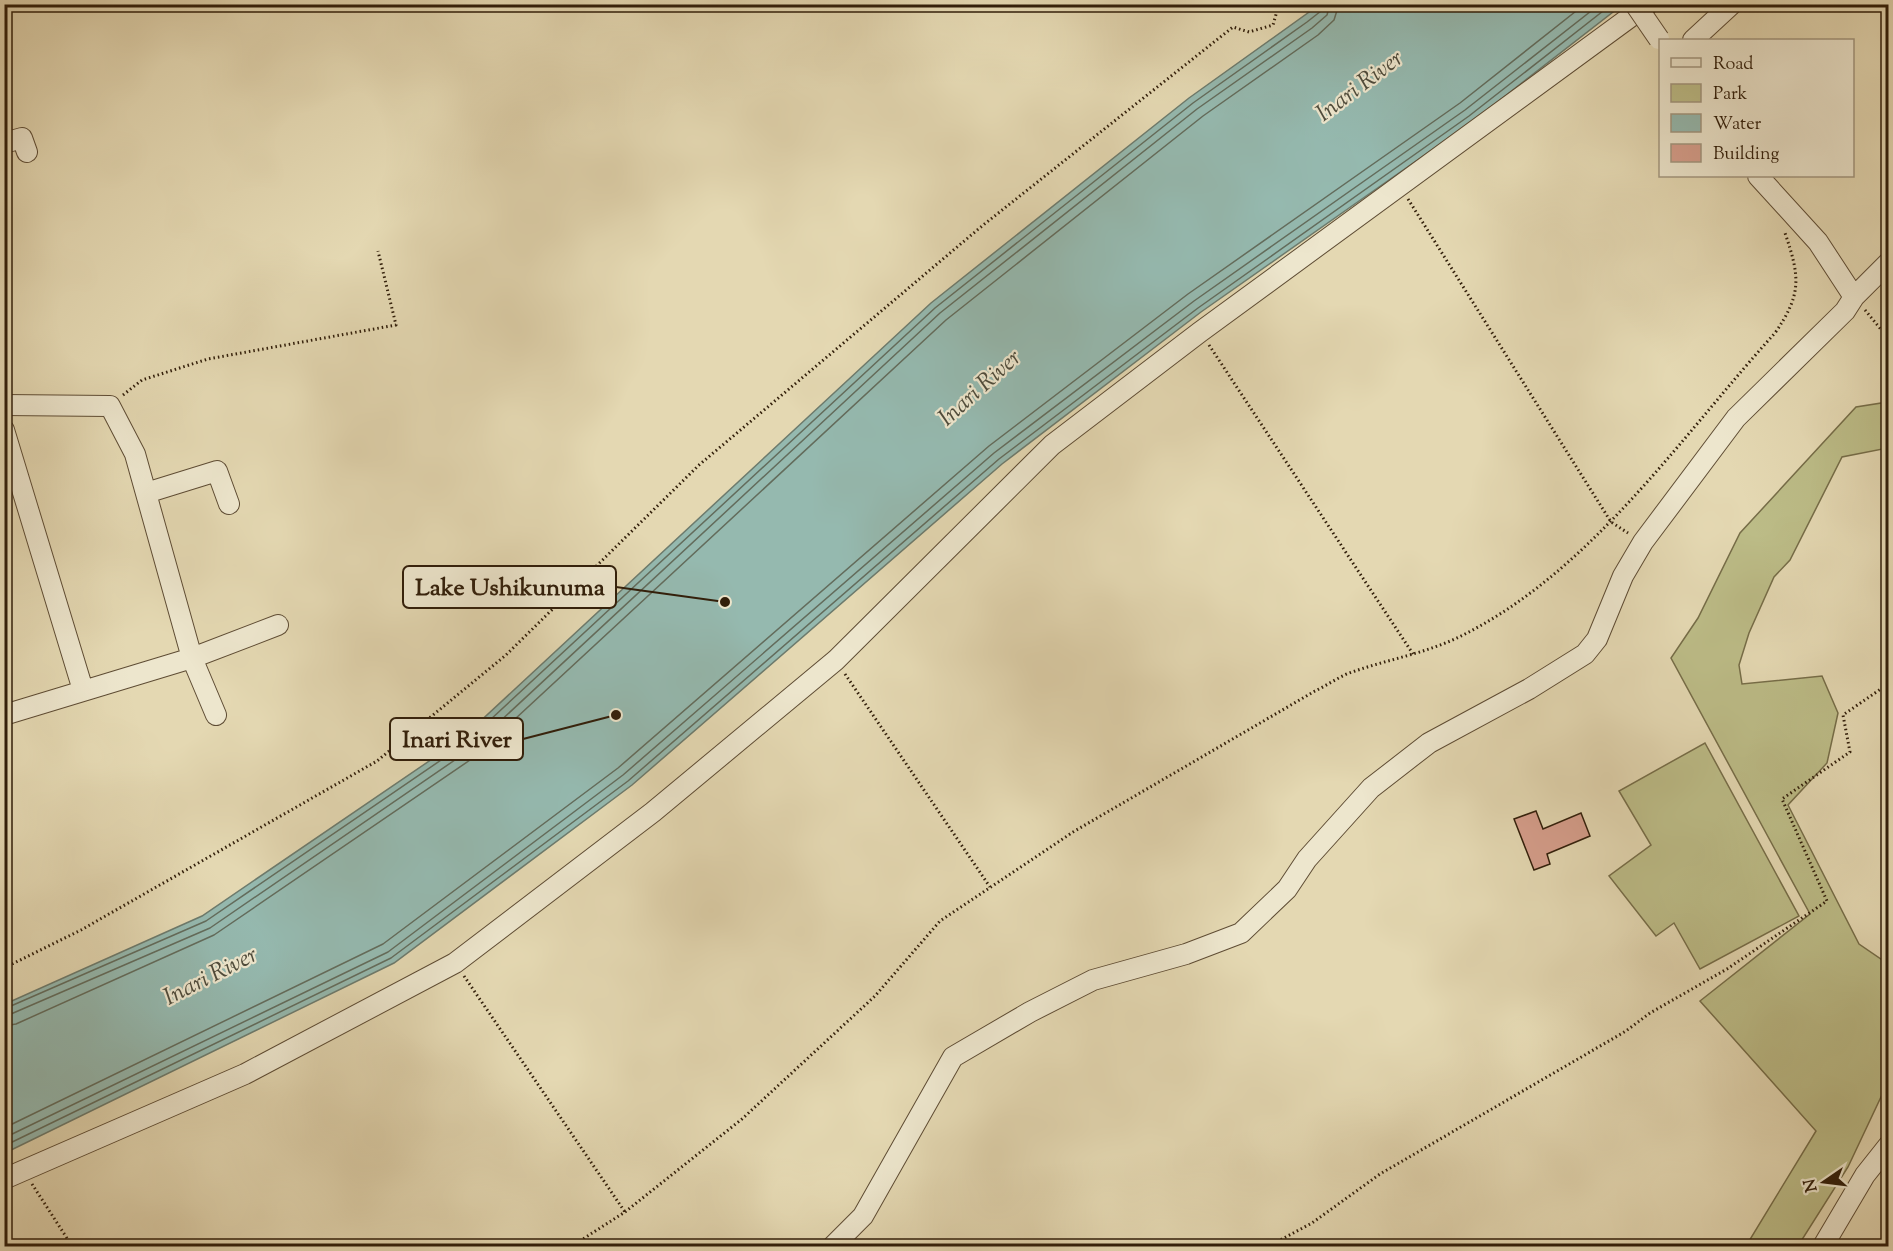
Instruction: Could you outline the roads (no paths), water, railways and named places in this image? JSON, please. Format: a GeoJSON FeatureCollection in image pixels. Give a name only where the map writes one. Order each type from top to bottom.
{"type":"FeatureCollection","features":[{"type":"Feature","properties":{"kind":"street"},"geometry":{"type":"LineString","coordinates":[[1635,4],[1659,39]]}},
{"type":"Feature","properties":{"kind":"street"},"geometry":{"type":"LineString","coordinates":[[4,1179],[245,1074],[455,963],[653,812],[836,660],[1052,445],[1200,332],[1400,188],[1648,4]]}},
{"type":"Feature","properties":{"kind":"street"},"geometry":{"type":"LineString","coordinates":[[1694,39],[1732,4]]}},
{"type":"Feature","properties":{"kind":"street"},"geometry":{"type":"LineString","coordinates":[[4,143],[22,138],[27,152]]}},
{"type":"Feature","properties":{"kind":"street"},"geometry":{"type":"LineString","coordinates":[[1759,177],[1818,242],[1854,297]]}},
{"type":"Feature","properties":{"kind":"street"},"geometry":{"type":"LineString","coordinates":[[833,1246],[863,1216],[953,1057],[1030,1012],[1092,980],[1186,954],[1241,933],[1287,889],[1307,859],[1371,788],[1429,743],[1529,689],[1585,654],[1597,639],[1623,576],[1643,542],[1736,418],[1845,311],[1854,297],[1888,264]]}},
{"type":"Feature","properties":{"kind":"street"},"geometry":{"type":"LineString","coordinates":[[4,405],[110,406],[135,454],[192,658],[216,715]]}},
{"type":"Feature","properties":{"kind":"street"},"geometry":{"type":"LineString","coordinates":[[4,430],[11,477],[83,690]]}},
{"type":"Feature","properties":{"kind":"street"},"geometry":{"type":"LineString","coordinates":[[146,493],[217,471],[229,504]]}},
{"type":"Feature","properties":{"kind":"street"},"geometry":{"type":"LineString","coordinates":[[4,715],[192,658],[278,625]]}},
{"type":"Feature","properties":{"kind":"street"},"geometry":{"type":"LineString","coordinates":[[1823,1246],[1865,1174],[1888,1146]]}},
{"type":"Feature","properties":{"kind":"water"},"geometry":{"type":"Polygon","coordinates":[[[1319,5],[1622,5],[1473,121],[1201,312],[1002,464],[632,785],[394,963],[5,1153],[5,1004],[202,916],[460,740],[931,303],[1189,98],[1319,5]]]}},
{"type":"Feature","properties":{"kind":"place","name":"Lake Ushikunuma"},"geometry":{"type":"Point","coordinates":[725,602]}},
{"type":"Feature","properties":{"kind":"place","name":"Inari River"},"geometry":{"type":"Point","coordinates":[616,715]}}]}
